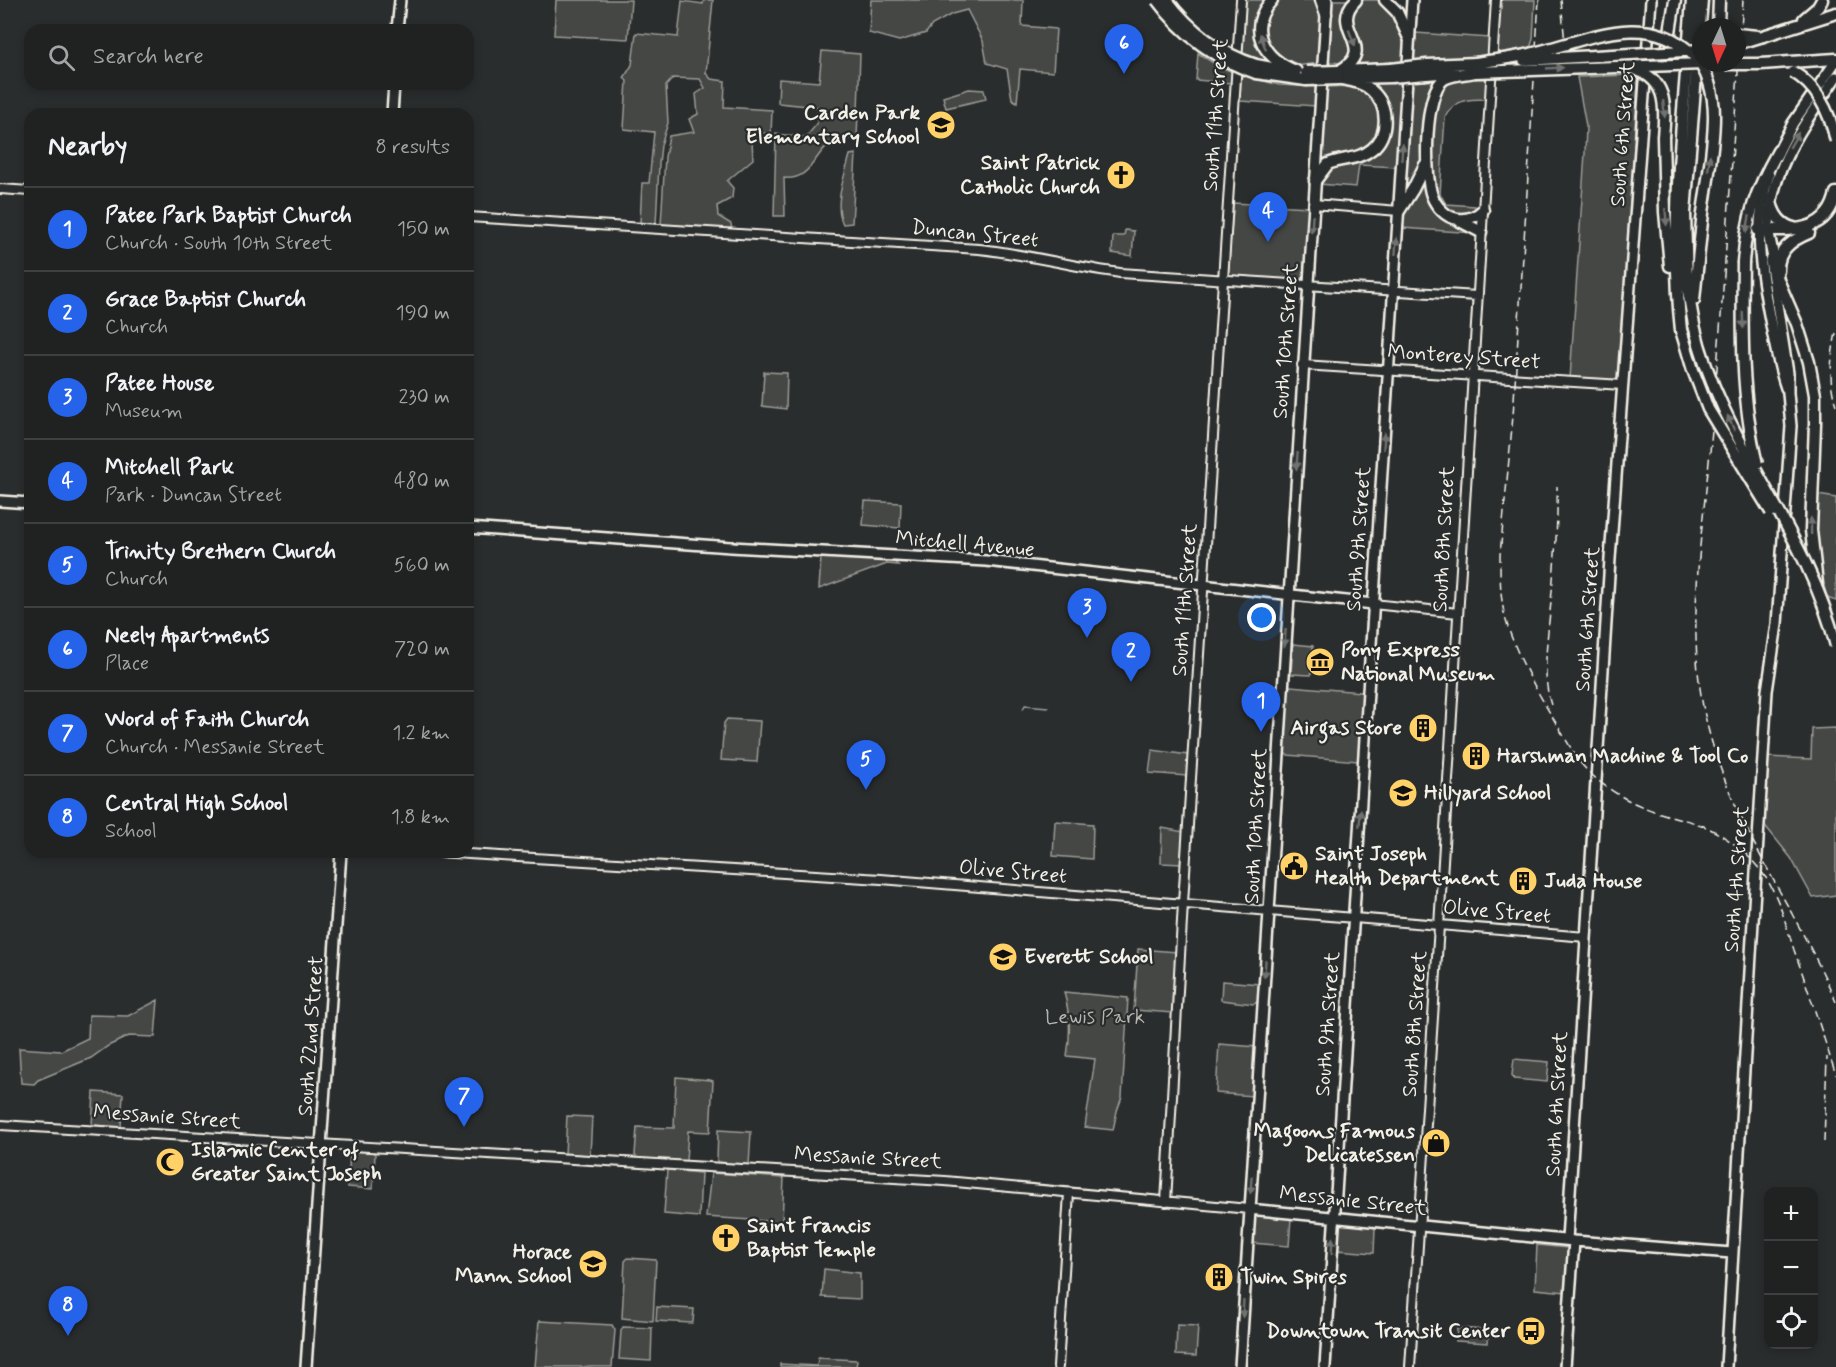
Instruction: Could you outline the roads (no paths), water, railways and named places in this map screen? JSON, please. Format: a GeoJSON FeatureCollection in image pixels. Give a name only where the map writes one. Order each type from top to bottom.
{"type":"FeatureCollection","features":[{"type":"Feature","properties":{"kind":"highway"},"geometry":{"type":"LineString","coordinates":[[1157,0],[1182,30],[1227,62],[1256,69],[1303,74],[1340,76],[1617,60],[1692,51]]}},
{"type":"Feature","properties":{"kind":"highway"},"geometry":{"type":"LineString","coordinates":[[1167,0],[1201,37],[1256,69]]}},
{"type":"Feature","properties":{"kind":"highway"},"geometry":{"type":"LineString","coordinates":[[1272,0],[1261,17],[1259,29],[1261,41],[1272,58],[1284,67],[1303,74]]}},
{"type":"Feature","properties":{"kind":"highway"},"geometry":{"type":"LineString","coordinates":[[1321,0],[1326,14]]}},
{"type":"Feature","properties":{"kind":"highway"},"geometry":{"type":"LineString","coordinates":[[1340,76],[1355,57],[1356,48],[1347,16],[1356,0]]}},
{"type":"Feature","properties":{"kind":"highway"},"geometry":{"type":"LineString","coordinates":[[1385,0],[1397,12],[1409,38]]}},
{"type":"Feature","properties":{"kind":"highway"},"geometry":{"type":"LineString","coordinates":[[1675,64],[1667,52],[1676,0]]}},
{"type":"Feature","properties":{"kind":"highway"},"geometry":{"type":"LineString","coordinates":[[1681,330],[1677,287],[1677,214],[1692,0]]}},
{"type":"Feature","properties":{"kind":"highway"},"geometry":{"type":"LineString","coordinates":[[1702,0],[1686,213],[1687,285],[1694,325],[1708,374],[1737,436],[1817,585],[1836,646]]}},
{"type":"Feature","properties":{"kind":"highway"},"geometry":{"type":"LineString","coordinates":[[1719,0],[1721,18]]}},
{"type":"Feature","properties":{"kind":"highway"},"geometry":{"type":"LineString","coordinates":[[1798,24],[1818,7],[1822,0]]}},
{"type":"Feature","properties":{"kind":"highway"},"geometry":{"type":"LineString","coordinates":[[1746,41],[1834,13]]}},
{"type":"Feature","properties":{"kind":"highway"},"geometry":{"type":"LineString","coordinates":[[1481,232],[1443,212],[1431,195],[1427,156],[1430,108],[1438,87],[1444,79],[1608,32],[1645,31],[1664,35],[1677,41],[1696,58],[1711,87],[1713,101],[1712,140],[1695,289],[1694,325]]}},
{"type":"Feature","properties":{"kind":"highway"},"geometry":{"type":"LineString","coordinates":[[1746,35],[1763,36]]}},
{"type":"Feature","properties":{"kind":"highway"},"geometry":{"type":"LineString","coordinates":[[1617,60],[1643,72],[1657,83],[1663,103],[1667,231],[1673,290],[1681,330],[1693,370],[1708,409],[1812,586],[1833,632],[1836,646]]}},
{"type":"Feature","properties":{"kind":"highway"},"geometry":{"type":"LineString","coordinates":[[1617,60],[1692,63]]}},
{"type":"Feature","properties":{"kind":"highway"},"geometry":{"type":"LineString","coordinates":[[1746,64],[1796,67],[1836,60]]}},
{"type":"Feature","properties":{"kind":"highway"},"geometry":{"type":"LineString","coordinates":[[1796,67],[1820,97],[1830,118],[1836,141]]}},
{"type":"Feature","properties":{"kind":"highway"},"geometry":{"type":"LineString","coordinates":[[1315,181],[1328,164],[1355,158],[1371,150],[1379,141],[1384,129],[1383,109],[1378,97],[1360,83],[1340,76]]}},
{"type":"Feature","properties":{"kind":"highway"},"geometry":{"type":"LineString","coordinates":[[1768,508],[1748,415],[1742,303],[1743,262],[1753,202],[1759,185],[1778,151]]}},
{"type":"Feature","properties":{"kind":"highway"},"geometry":{"type":"LineString","coordinates":[[1399,210],[1418,181],[1427,156]]}},
{"type":"Feature","properties":{"kind":"highway"},"geometry":{"type":"LineString","coordinates":[[1763,233],[1811,226],[1821,220],[1830,210],[1836,193]]}},
{"type":"Feature","properties":{"kind":"highway"},"geometry":{"type":"LineString","coordinates":[[1771,202],[1773,211],[1779,220],[1788,227],[1798,229]]}},
{"type":"Feature","properties":{"kind":"highway"},"geometry":{"type":"LineString","coordinates":[[1455,219],[1472,218],[1483,210]]}},
{"type":"Feature","properties":{"kind":"highway"},"geometry":{"type":"LineString","coordinates":[[1778,280],[1778,266],[1786,246],[1794,239],[1822,228],[1836,214]]}},
{"type":"Feature","properties":{"kind":"highway"},"geometry":{"type":"LineString","coordinates":[[1763,233],[1778,280],[1797,324],[1809,362],[1815,395],[1811,530],[1817,585]]}},
{"type":"Feature","properties":{"kind":"highway"},"geometry":{"type":"LineString","coordinates":[[1763,233],[1790,236],[1809,233]]}},
{"type":"Feature","properties":{"kind":"main road"},"geometry":{"type":"LineString","coordinates":[[398,24],[400,0]]}},
{"type":"Feature","properties":{"kind":"main road","name":"South 10th Street"},"geometry":{"type":"LineString","coordinates":[[1240,1367],[1327,0]]}},
{"type":"Feature","properties":{"kind":"main road","name":"South 9th Street"},"geometry":{"type":"LineString","coordinates":[[1325,1367],[1412,0]]}},
{"type":"Feature","properties":{"kind":"main road","name":"South 6th Street"},"geometry":{"type":"LineString","coordinates":[[1565,1367],[1586,937],[1651,0]]}},
{"type":"Feature","properties":{"kind":"main road"},"geometry":{"type":"LineString","coordinates":[[1763,233],[1764,194],[1778,151],[1793,123],[1836,60]]}},
{"type":"Feature","properties":{"kind":"main road"},"geometry":{"type":"LineString","coordinates":[[1763,233],[1786,156],[1796,136],[1836,77]]}},
{"type":"Feature","properties":{"kind":"main road"},"geometry":{"type":"LineString","coordinates":[[392,108],[394,90]]}},
{"type":"Feature","properties":{"kind":"main road","name":"South 4th Street"},"geometry":{"type":"LineString","coordinates":[[1726,1367],[1767,692],[1778,624],[1790,443],[1788,373],[1763,233]]}},
{"type":"Feature","properties":{"kind":"main road"},"geometry":{"type":"LineString","coordinates":[[0,501],[24,503]]}},
{"type":"Feature","properties":{"kind":"main road","name":"Mitchell Avenue"},"geometry":{"type":"LineString","coordinates":[[474,528],[965,560],[1373,604]]}},
{"type":"Feature","properties":{"kind":"main road","name":"South 22nd Street"},"geometry":{"type":"LineString","coordinates":[[306,1367],[341,858]]}},
{"type":"Feature","properties":{"kind":"main road","name":"Messanie Street"},"geometry":{"type":"LineString","coordinates":[[1249,1209],[1570,1240],[1732,1252]]}},
{"type":"Feature","properties":{"kind":"street","name":"South 11th Street"},"geometry":{"type":"LineString","coordinates":[[1166,1202],[1241,0]]}},
{"type":"Feature","properties":{"kind":"street","name":"South 8th Street"},"geometry":{"type":"LineString","coordinates":[[1410,1367],[1496,0]]}},
{"type":"Feature","properties":{"kind":"street"},"geometry":{"type":"LineString","coordinates":[[0,189],[24,191]]}},
{"type":"Feature","properties":{"kind":"street"},"geometry":{"type":"LineString","coordinates":[[1313,204],[1399,210]]}},
{"type":"Feature","properties":{"kind":"street","name":"Duncan Street"},"geometry":{"type":"LineString","coordinates":[[474,217],[983,250],[1019,254],[1102,270],[1478,296]]}},
{"type":"Feature","properties":{"kind":"street","name":"Monterey Street"},"geometry":{"type":"LineString","coordinates":[[1302,365],[1623,384]]}},
{"type":"Feature","properties":{"kind":"street","name":"Mitchell Avenue"},"geometry":{"type":"LineString","coordinates":[[1373,604],[1458,613]]}},
{"type":"Feature","properties":{"kind":"street","name":"Olive Street"},"geometry":{"type":"LineString","coordinates":[[474,854],[881,879],[1586,937]]}},
{"type":"Feature","properties":{"kind":"street","name":"Messanie Street"},"geometry":{"type":"LineString","coordinates":[[0,1125],[934,1180],[1249,1209]]}},
{"type":"Feature","properties":{"kind":"street"},"geometry":{"type":"LineString","coordinates":[[1058,1367],[1069,1193]]}},
{"type":"Feature","properties":{"kind":"waterway"},"geometry":{"type":"LineString","coordinates":[[1023,709],[1025,705],[1048,707]]}},
{"type":"Feature","properties":{"kind":"railway"},"geometry":{"type":"LineString","coordinates":[[1539,0],[1513,416],[1500,555],[1501,590],[1505,616],[1513,641],[1529,676],[1578,760],[1586,769],[1605,786],[1637,804],[1696,823],[1716,832],[1747,855],[1766,878],[1782,913],[1836,1075]]}},
{"type":"Feature","properties":{"kind":"railway"},"geometry":{"type":"LineString","coordinates":[[1561,0],[1566,55]]}},
{"type":"Feature","properties":{"kind":"railway"},"geometry":{"type":"LineString","coordinates":[[1743,0],[1712,430],[1697,577],[1696,615],[1700,688],[1707,724],[1732,796],[1836,1002]]}},
{"type":"Feature","properties":{"kind":"railway"},"geometry":{"type":"LineString","coordinates":[[1836,333],[1831,369],[1836,405]]}},
{"type":"Feature","properties":{"kind":"railway"},"geometry":{"type":"LineString","coordinates":[[1551,705],[1546,659],[1557,518],[1557,486]]}},
{"type":"Feature","properties":{"kind":"railway"},"geometry":{"type":"LineString","coordinates":[[1824,1142],[1827,1057]]}},
{"type":"Feature","properties":{"kind":"place","name":"Neely Apartments"},"geometry":{"type":"Point","coordinates":[1124,74]}},
{"type":"Feature","properties":{"kind":"place","name":"Carden Park Elementary School"},"geometry":{"type":"Point","coordinates":[941,125]}},
{"type":"Feature","properties":{"kind":"place","name":"Saint Patrick Catholic Church"},"geometry":{"type":"Point","coordinates":[1121,175]}},
{"type":"Feature","properties":{"kind":"place","name":"Mitchell Park"},"geometry":{"type":"Point","coordinates":[1268,242]}},
{"type":"Feature","properties":{"kind":"place","name":"Patee House"},"geometry":{"type":"Point","coordinates":[1087,638]}},
{"type":"Feature","properties":{"kind":"place","name":"Pony Express National Museum"},"geometry":{"type":"Point","coordinates":[1320,662]}},
{"type":"Feature","properties":{"kind":"place","name":"Grace Baptist Church"},"geometry":{"type":"Point","coordinates":[1131,682]}},
{"type":"Feature","properties":{"kind":"place","name":"Airgas Store"},"geometry":{"type":"Point","coordinates":[1423,728]}},
{"type":"Feature","properties":{"kind":"place","name":"Patee Park Baptist Church"},"geometry":{"type":"Point","coordinates":[1261,732]}},
{"type":"Feature","properties":{"kind":"place","name":"Harshman Machine & Tool Co"},"geometry":{"type":"Point","coordinates":[1476,756]}},
{"type":"Feature","properties":{"kind":"place","name":"Trinity Brethern Church"},"geometry":{"type":"Point","coordinates":[866,790]}},
{"type":"Feature","properties":{"kind":"place","name":"Hillyard School"},"geometry":{"type":"Point","coordinates":[1403,793]}},
{"type":"Feature","properties":{"kind":"place","name":"Saint Joseph Health Department"},"geometry":{"type":"Point","coordinates":[1294,866]}},
{"type":"Feature","properties":{"kind":"place","name":"Juda House"},"geometry":{"type":"Point","coordinates":[1523,881]}},
{"type":"Feature","properties":{"kind":"place","name":"Everett School"},"geometry":{"type":"Point","coordinates":[1003,957]}},
{"type":"Feature","properties":{"kind":"place","name":"Word of Faith Church"},"geometry":{"type":"Point","coordinates":[464,1127]}},
{"type":"Feature","properties":{"kind":"place","name":"Magoons Famous Delicatessen"},"geometry":{"type":"Point","coordinates":[1436,1143]}},
{"type":"Feature","properties":{"kind":"place","name":"Islamic Center of Greater Saint Joseph"},"geometry":{"type":"Point","coordinates":[170,1162]}},
{"type":"Feature","properties":{"kind":"place","name":"Saint Francis Baptist Temple"},"geometry":{"type":"Point","coordinates":[726,1238]}},
{"type":"Feature","properties":{"kind":"place","name":"Horace Mann School"},"geometry":{"type":"Point","coordinates":[593,1264]}},
{"type":"Feature","properties":{"kind":"place","name":"Twin Spires"},"geometry":{"type":"Point","coordinates":[1219,1277]}},
{"type":"Feature","properties":{"kind":"place","name":"Downtown Transit Center"},"geometry":{"type":"Point","coordinates":[1531,1331]}},
{"type":"Feature","properties":{"kind":"place","name":"Central High School"},"geometry":{"type":"Point","coordinates":[68,1336]}},
{"type":"Feature","properties":{"kind":"park label","name":"Lewis Park"},"geometry":{"type":"Point","coordinates":[1095,1017]}}]}
